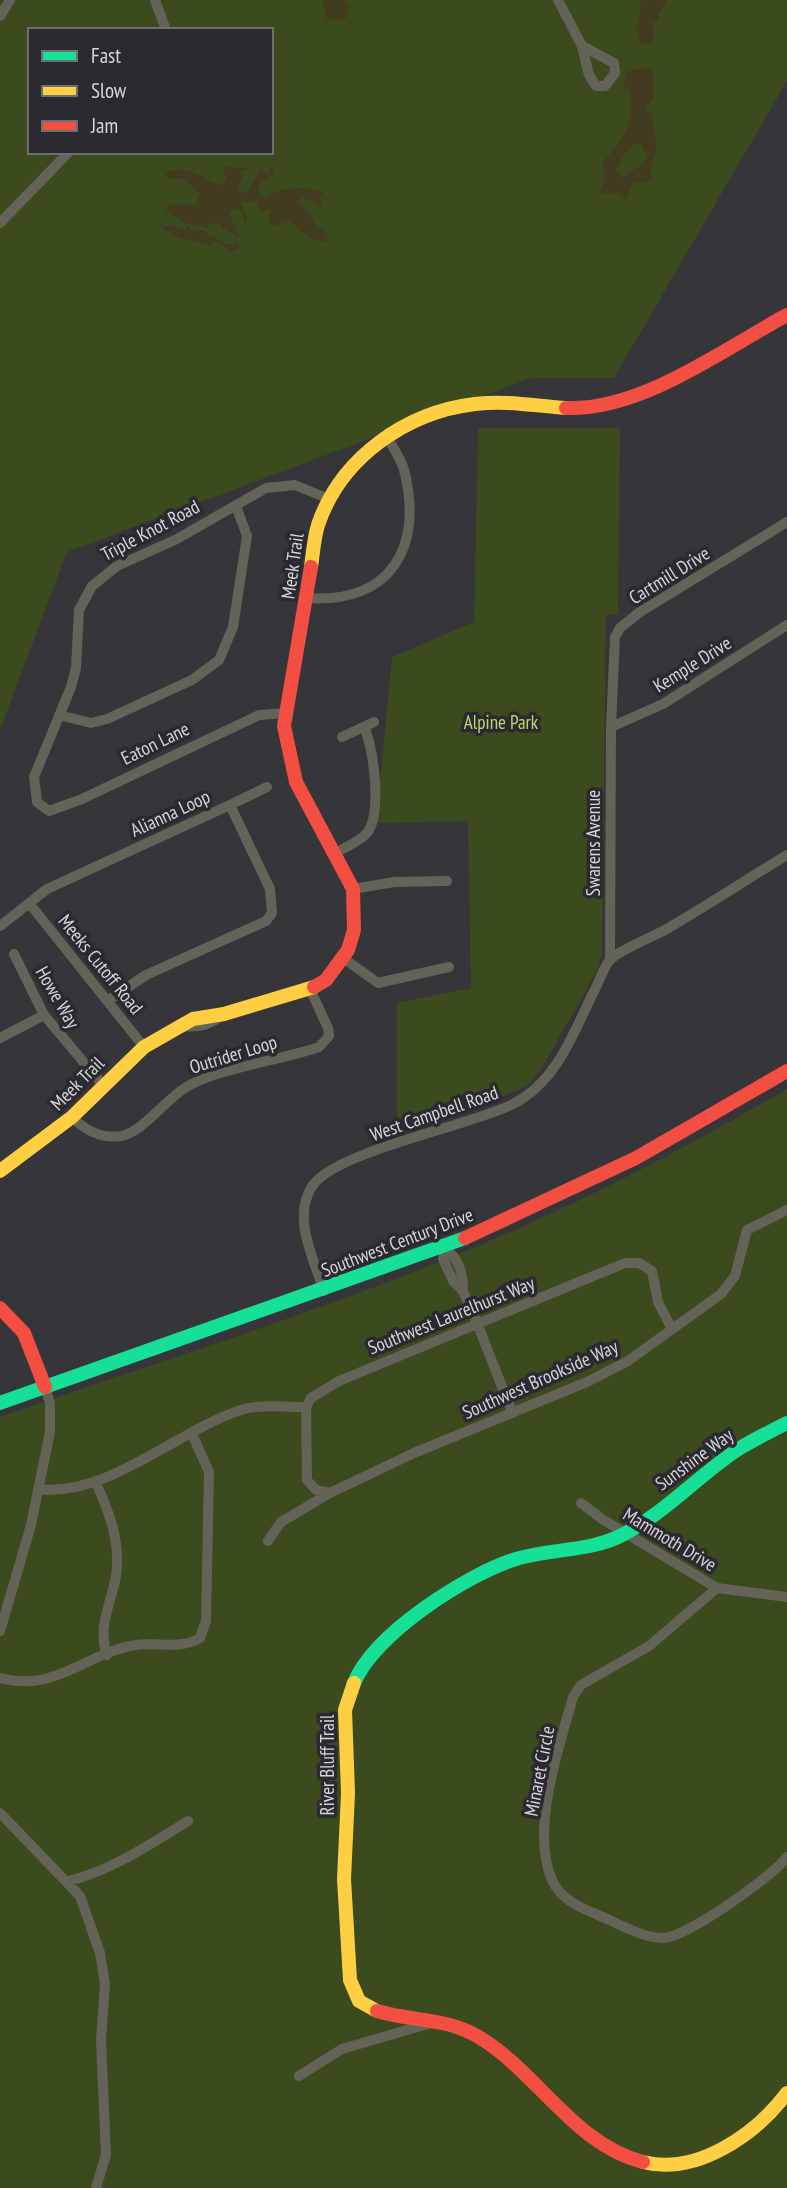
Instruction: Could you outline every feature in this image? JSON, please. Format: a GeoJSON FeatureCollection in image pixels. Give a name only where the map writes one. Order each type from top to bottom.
{"type":"FeatureCollection","features":[{"type":"Feature","properties":{"kind":"street"},"geometry":{"type":"LineString","coordinates":[[0,16],[9,0]]}},
{"type":"Feature","properties":{"kind":"street"},"geometry":{"type":"LineString","coordinates":[[155,0],[165,28]]}},
{"type":"Feature","properties":{"kind":"street"},"geometry":{"type":"LineString","coordinates":[[558,0],[582,46]]}},
{"type":"Feature","properties":{"kind":"street"},"geometry":{"type":"LineString","coordinates":[[0,223],[67,154]]}},
{"type":"Feature","properties":{"kind":"street","name":"Meek Trail"},"geometry":{"type":"LineString","coordinates":[[0,1171],[72,1118],[144,1047],[201,1016],[224,1014],[310,989],[326,980],[343,958],[354,930],[353,889],[296,782],[287,750],[286,713],[318,525],[329,499],[348,470],[387,436],[415,419],[446,408],[475,403],[579,409],[614,404],[647,391],[787,316]]}},
{"type":"Feature","properties":{"kind":"street"},"geometry":{"type":"LineString","coordinates":[[307,598],[340,598],[365,592],[391,572],[406,541],[408,496],[403,467],[387,436]]}},
{"type":"Feature","properties":{"kind":"street","name":"Triple Knot Road"},"geometry":{"type":"LineString","coordinates":[[43,808],[33,789],[34,777],[76,668],[79,610],[92,586],[117,566],[177,539],[266,488],[295,485],[329,499]]}},
{"type":"Feature","properties":{"kind":"street"},"geometry":{"type":"LineString","coordinates":[[59,715],[91,723],[107,719],[192,680],[219,660],[233,627],[247,536],[236,506]]}},
{"type":"Feature","properties":{"kind":"street","name":"Cartmill Drive"},"geometry":{"type":"LineString","coordinates":[[611,727],[613,648],[620,628],[640,612],[787,522]]}},
{"type":"Feature","properties":{"kind":"street","name":"Kemple Drive"},"geometry":{"type":"LineString","coordinates":[[611,727],[663,704],[787,625]]}},
{"type":"Feature","properties":{"kind":"street","name":"Eaton Lane"},"geometry":{"type":"LineString","coordinates":[[43,808],[49,811],[82,799],[203,739],[259,716],[286,713]]}},
{"type":"Feature","properties":{"kind":"street"},"geometry":{"type":"LineString","coordinates":[[342,737],[374,722]]}},
{"type":"Feature","properties":{"kind":"street"},"geometry":{"type":"LineString","coordinates":[[335,853],[369,831],[373,819],[374,759],[364,727]]}},
{"type":"Feature","properties":{"kind":"street","name":"Swarens Avenue"},"geometry":{"type":"LineString","coordinates":[[610,959],[611,727]]}},
{"type":"Feature","properties":{"kind":"street"},"geometry":{"type":"LineString","coordinates":[[230,805],[267,787]]}},
{"type":"Feature","properties":{"kind":"street","name":"Alianna Loop"},"geometry":{"type":"LineString","coordinates":[[4,923],[47,890],[230,805],[270,889],[272,913],[266,921],[146,975],[108,1000]]}},
{"type":"Feature","properties":{"kind":"street"},"geometry":{"type":"LineString","coordinates":[[610,959],[680,921],[787,855]]}},
{"type":"Feature","properties":{"kind":"street"},"geometry":{"type":"LineString","coordinates":[[353,889],[394,882],[447,881]]}},
{"type":"Feature","properties":{"kind":"street","name":"Meeks Cutoff Road"},"geometry":{"type":"LineString","coordinates":[[29,902],[144,1047]]}},
{"type":"Feature","properties":{"kind":"street","name":"Howe Way"},"geometry":{"type":"LineString","coordinates":[[14,954],[44,1015],[58,1036],[103,1085]]}},
{"type":"Feature","properties":{"kind":"street"},"geometry":{"type":"LineString","coordinates":[[343,958],[378,983],[449,967]]}},
{"type":"Feature","properties":{"kind":"street","name":"West Campbell Road"},"geometry":{"type":"LineString","coordinates":[[324,1292],[306,1237],[304,1215],[314,1183],[348,1160],[483,1116],[514,1103],[534,1090],[548,1077],[563,1054],[610,959]]}},
{"type":"Feature","properties":{"kind":"street","name":"Outrider Loop"},"geometry":{"type":"LineString","coordinates":[[72,1118],[99,1136],[120,1136],[141,1126],[156,1110],[194,1082],[319,1047],[329,1036],[328,1028],[310,989]]}},
{"type":"Feature","properties":{"kind":"street"},"geometry":{"type":"LineString","coordinates":[[0,1038],[44,1015]]}},
{"type":"Feature","properties":{"kind":"street","name":"Southwest Century Drive"},"geometry":{"type":"LineString","coordinates":[[0,1403],[444,1248],[636,1157],[787,1071]]}},
{"type":"Feature","properties":{"kind":"street","name":"Southwest Brookside Way"},"geometry":{"type":"LineString","coordinates":[[268,1541],[281,1521],[330,1493],[609,1371],[721,1294],[735,1276],[747,1230],[787,1210]]}},
{"type":"Feature","properties":{"kind":"street"},"geometry":{"type":"LineString","coordinates":[[444,1248],[454,1255],[463,1277],[463,1291],[512,1412]]}},
{"type":"Feature","properties":{"kind":"street","name":"Southwest Laurelhurst Way"},"geometry":{"type":"LineString","coordinates":[[306,1408],[312,1398],[339,1381],[632,1262],[647,1266],[652,1271],[658,1302],[672,1329]]}},
{"type":"Feature","properties":{"kind":"street"},"geometry":{"type":"LineString","coordinates":[[0,1308],[19,1325],[33,1352],[52,1419],[38,1489],[0,1631]]}},
{"type":"Feature","properties":{"kind":"street"},"geometry":{"type":"LineString","coordinates":[[38,1489],[63,1490],[95,1481],[244,1409],[306,1408],[307,1479],[316,1490],[330,1493]]}},
{"type":"Feature","properties":{"kind":"street","name":"Sunshine Way"},"geometry":{"type":"LineString","coordinates":[[628,1532],[740,1448],[787,1423]]}},
{"type":"Feature","properties":{"kind":"street"},"geometry":{"type":"LineString","coordinates":[[0,1678],[36,1681],[68,1672],[135,1645],[190,1644],[200,1638],[204,1630],[209,1485],[205,1460],[192,1434]]}},
{"type":"Feature","properties":{"kind":"street"},"geometry":{"type":"LineString","coordinates":[[95,1481],[109,1512],[116,1546],[116,1575],[104,1619],[103,1641],[107,1656]]}},
{"type":"Feature","properties":{"kind":"street","name":"Mammoth Drive"},"geometry":{"type":"LineString","coordinates":[[581,1503],[602,1519],[628,1532],[717,1588],[787,1597]]}},
{"type":"Feature","properties":{"kind":"street","name":"River Bluff Trail"},"geometry":{"type":"LineString","coordinates":[[628,1532],[606,1544],[586,1549],[516,1559],[457,1585],[418,1612],[382,1645],[361,1671],[349,1695],[344,1730],[348,1793],[344,1879],[350,1980],[354,1993],[362,2003],[376,2011],[441,2020],[495,2046],[527,2073],[572,2124],[601,2148],[620,2158],[648,2165],[678,2164],[718,2151],[755,2125],[787,2094]]}},
{"type":"Feature","properties":{"kind":"street","name":"Minaret Circle"},"geometry":{"type":"LineString","coordinates":[[717,1588],[666,1634],[581,1685],[573,1697],[544,1818],[552,1879],[560,1894],[576,1906],[648,1936],[668,1938],[748,1891],[776,1871],[787,1857]]}},
{"type":"Feature","properties":{"kind":"street"},"geometry":{"type":"LineString","coordinates":[[0,1813],[68,1881],[89,1916],[100,1953],[105,1984],[101,2041],[106,2112],[105,2164],[96,2188]]}},
{"type":"Feature","properties":{"kind":"street"},"geometry":{"type":"LineString","coordinates":[[68,1881],[83,1878],[136,1852],[188,1821]]}},
{"type":"Feature","properties":{"kind":"street"},"geometry":{"type":"LineString","coordinates":[[299,2076],[342,2049],[441,2020]]}},
{"type":"Feature","properties":{"kind":"green space"},"geometry":{"type":"Polygon","coordinates":[[[0,0],[787,0],[787,81],[614,378],[531,378],[67,552],[0,730],[0,0]]]}},
{"type":"Feature","properties":{"kind":"green space","name":"Alpine Park"},"geometry":{"type":"Polygon","coordinates":[[[478,428],[620,428],[618,614],[606,615],[602,955],[597,971],[540,1071],[530,1083],[517,1091],[397,1132],[397,1003],[471,988],[468,821],[376,823],[392,657],[474,622],[478,428]]]}},
{"type":"Feature","properties":{"kind":"green space"},"geometry":{"type":"Polygon","coordinates":[[[787,1089],[787,2188],[0,2188],[0,1417],[373,1288],[494,1239],[643,1168],[787,1089]]]}},
{"type":"Feature","properties":{"kind":"sand"},"geometry":{"type":"Polygon","coordinates":[[[322,0],[344,0],[349,8],[348,16],[341,21],[327,20],[322,0]]]}},
{"type":"Feature","properties":{"kind":"sand"},"geometry":{"type":"Polygon","coordinates":[[[641,0],[667,0],[659,14],[659,20],[652,23],[654,37],[647,45],[639,44],[639,33],[633,27],[639,21],[641,0]]]}},
{"type":"Feature","properties":{"kind":"sand"},"geometry":{"type":"Polygon","coordinates":[[[648,67],[653,74],[653,99],[645,109],[651,113],[657,150],[650,169],[652,181],[633,182],[625,200],[619,192],[609,195],[600,192],[605,180],[602,164],[622,139],[629,124],[630,91],[624,86],[627,71],[648,67]],[[634,144],[626,151],[616,169],[622,178],[645,162],[647,157],[641,144],[634,144]]]}},
{"type":"Feature","properties":{"kind":"sand"},"geometry":{"type":"Polygon","coordinates":[[[273,165],[275,174],[260,182],[258,195],[265,197],[293,188],[323,192],[319,197],[323,207],[319,210],[313,201],[301,197],[299,202],[313,219],[316,228],[325,231],[330,241],[312,239],[290,221],[273,227],[268,218],[271,210],[260,211],[258,201],[241,203],[247,217],[246,226],[240,209],[228,211],[239,237],[223,228],[220,221],[216,225],[211,222],[207,228],[190,225],[166,211],[167,206],[183,203],[197,207],[195,203],[200,193],[184,179],[169,179],[165,174],[187,170],[221,185],[228,178],[224,176],[226,172],[222,171],[225,166],[248,169],[241,171],[243,176],[237,189],[243,193],[249,191],[260,170],[268,173],[273,165]]]}},
{"type":"Feature","properties":{"kind":"sand"},"geometry":{"type":"Polygon","coordinates":[[[158,222],[168,227],[175,224],[177,229],[181,227],[183,231],[188,226],[192,231],[202,230],[226,245],[238,243],[239,248],[232,251],[216,241],[209,247],[182,239],[165,231],[158,222]]]}},
{"type":"Feature","properties":{"kind":"traffic: fast"},"geometry":{"type":"LineString","coordinates":[[0,1403],[465,1238]]}},
{"type":"Feature","properties":{"kind":"traffic: fast"},"geometry":{"type":"LineString","coordinates":[[354,1683],[381,1645],[401,1626],[448,1592],[516,1559],[598,1544],[624,1534],[654,1515],[740,1448],[787,1423]]}},
{"type":"Feature","properties":{"kind":"traffic: slow"},"geometry":{"type":"LineString","coordinates":[[311,567],[318,525],[343,479],[360,459],[402,428],[425,417],[475,404],[510,403],[566,408]]}},
{"type":"Feature","properties":{"kind":"traffic: slow"},"geometry":{"type":"LineString","coordinates":[[0,1171],[72,1117],[144,1047],[193,1019],[224,1014],[314,987]]}},
{"type":"Feature","properties":{"kind":"traffic: slow"},"geometry":{"type":"LineString","coordinates":[[354,1683],[345,1710],[348,1793],[344,1879],[350,1980],[359,2001],[377,2011]]}},
{"type":"Feature","properties":{"kind":"traffic: slow"},"geometry":{"type":"LineString","coordinates":[[643,2162],[663,2165],[684,2163],[724,2148],[759,2123],[787,2093]]}},
{"type":"Feature","properties":{"kind":"traffic: jam"},"geometry":{"type":"LineString","coordinates":[[566,408],[623,400],[652,389],[708,361],[787,315]]}},
{"type":"Feature","properties":{"kind":"traffic: jam"},"geometry":{"type":"LineString","coordinates":[[311,567],[284,726],[296,782],[353,889],[354,930],[348,950],[326,980],[314,987]]}},
{"type":"Feature","properties":{"kind":"traffic: jam"},"geometry":{"type":"LineString","coordinates":[[465,1238],[636,1158],[787,1071]]}},
{"type":"Feature","properties":{"kind":"traffic: jam"},"geometry":{"type":"LineString","coordinates":[[0,1308],[24,1333],[45,1387]]}},
{"type":"Feature","properties":{"kind":"traffic: jam"},"geometry":{"type":"LineString","coordinates":[[377,2011],[453,2026],[477,2036],[518,2068],[596,2140],[618,2153],[643,2162]]}}]}
